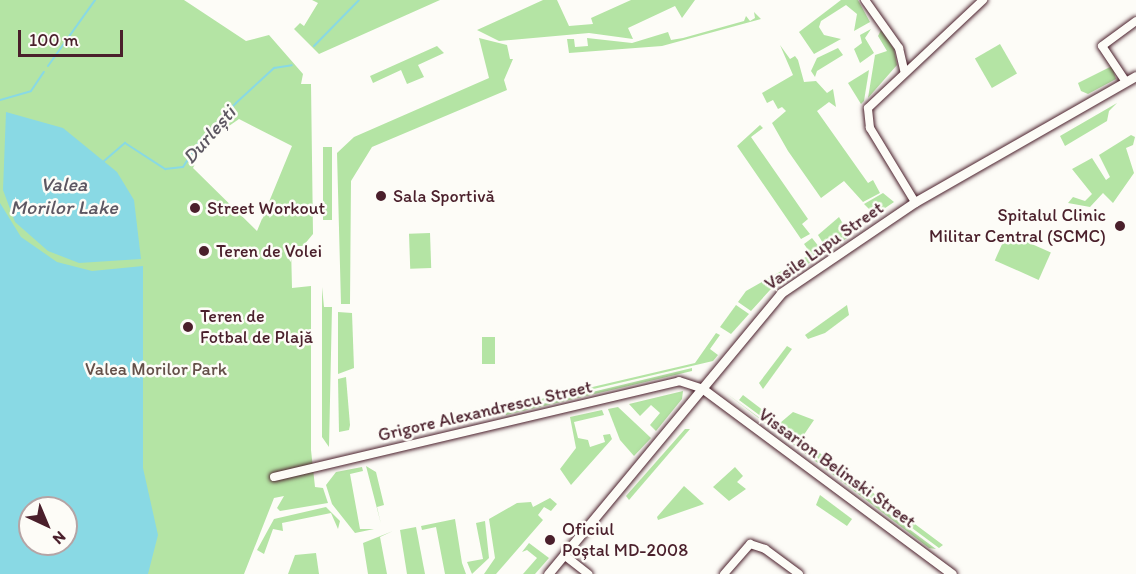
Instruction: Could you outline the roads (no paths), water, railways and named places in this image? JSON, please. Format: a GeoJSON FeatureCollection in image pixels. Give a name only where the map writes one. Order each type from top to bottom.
{"type":"FeatureCollection","features":[{"type":"Feature","properties":{"kind":"main road","name":"Vasile Lupu Street"},"geometry":{"type":"LineString","coordinates":[[548,574],[782,293],[915,202],[1136,76]]}},
{"type":"Feature","properties":{"kind":"main road","name":"Vissarion Belinski Street"},"geometry":{"type":"LineString","coordinates":[[703,389],[952,574]]}},
{"type":"Feature","properties":{"kind":"street"},"geometry":{"type":"LineString","coordinates":[[865,0],[899,48],[904,70]]}},
{"type":"Feature","properties":{"kind":"street"},"geometry":{"type":"LineString","coordinates":[[915,202],[867,120],[871,103],[904,70],[983,0]]}},
{"type":"Feature","properties":{"kind":"street"},"geometry":{"type":"LineString","coordinates":[[1126,82],[1102,46],[1136,21]]}},
{"type":"Feature","properties":{"kind":"street","name":"Grigore Alexandrescu Street"},"geometry":{"type":"LineString","coordinates":[[274,477],[679,381],[703,389]]}},
{"type":"Feature","properties":{"kind":"street"},"geometry":{"type":"LineString","coordinates":[[724,574],[750,544],[765,549],[799,574]]}},
{"type":"Feature","properties":{"kind":"street"},"geometry":{"type":"LineString","coordinates":[[564,555],[588,574]]}},
{"type":"Feature","properties":{"kind":"water","name":"Valea Morilor Lake"},"geometry":{"type":"Polygon","coordinates":[[[6,112],[63,128],[117,172],[134,200],[141,259],[79,263],[48,251],[15,222],[3,190],[6,112]]]}},
{"type":"Feature","properties":{"kind":"water","name":"Valea Morilor Lake"},"geometry":{"type":"Polygon","coordinates":[[[0,203],[21,237],[57,262],[92,271],[143,266],[143,468],[158,535],[148,574],[0,574],[0,203]]]}},
{"type":"Feature","properties":{"kind":"waterway"},"geometry":{"type":"LineString","coordinates":[[48,66],[95,0]]}},
{"type":"Feature","properties":{"kind":"waterway","name":"Durlești"},"geometry":{"type":"LineString","coordinates":[[314,46],[359,0]]}},
{"type":"Feature","properties":{"kind":"waterway","name":"Durlești"},"geometry":{"type":"LineString","coordinates":[[104,161],[125,143],[165,169],[183,167],[202,138],[236,103],[274,68],[292,65]]}},
{"type":"Feature","properties":{"kind":"waterway"},"geometry":{"type":"LineString","coordinates":[[0,100],[31,91],[44,72]]}},
{"type":"Feature","properties":{"kind":"place","name":"Sala Sportivă"},"geometry":{"type":"Point","coordinates":[381,196]}},
{"type":"Feature","properties":{"kind":"place","name":"Street Workout"},"geometry":{"type":"Point","coordinates":[195,208]}},
{"type":"Feature","properties":{"kind":"place","name":"Spitalul Clinic Militar Central (SCMC)"},"geometry":{"type":"Point","coordinates":[1120,226]}},
{"type":"Feature","properties":{"kind":"place","name":"Teren de Volei"},"geometry":{"type":"Point","coordinates":[204,251]}},
{"type":"Feature","properties":{"kind":"place","name":"Teren de Fotbal de Plajă"},"geometry":{"type":"Point","coordinates":[188,327]}},
{"type":"Feature","properties":{"kind":"place","name":"Oficiul Poștal MD-2008"},"geometry":{"type":"Point","coordinates":[550,540]}},
{"type":"Feature","properties":{"kind":"park label","name":"Valea Morilor Park"},"geometry":{"type":"Point","coordinates":[156,369]}}]}
